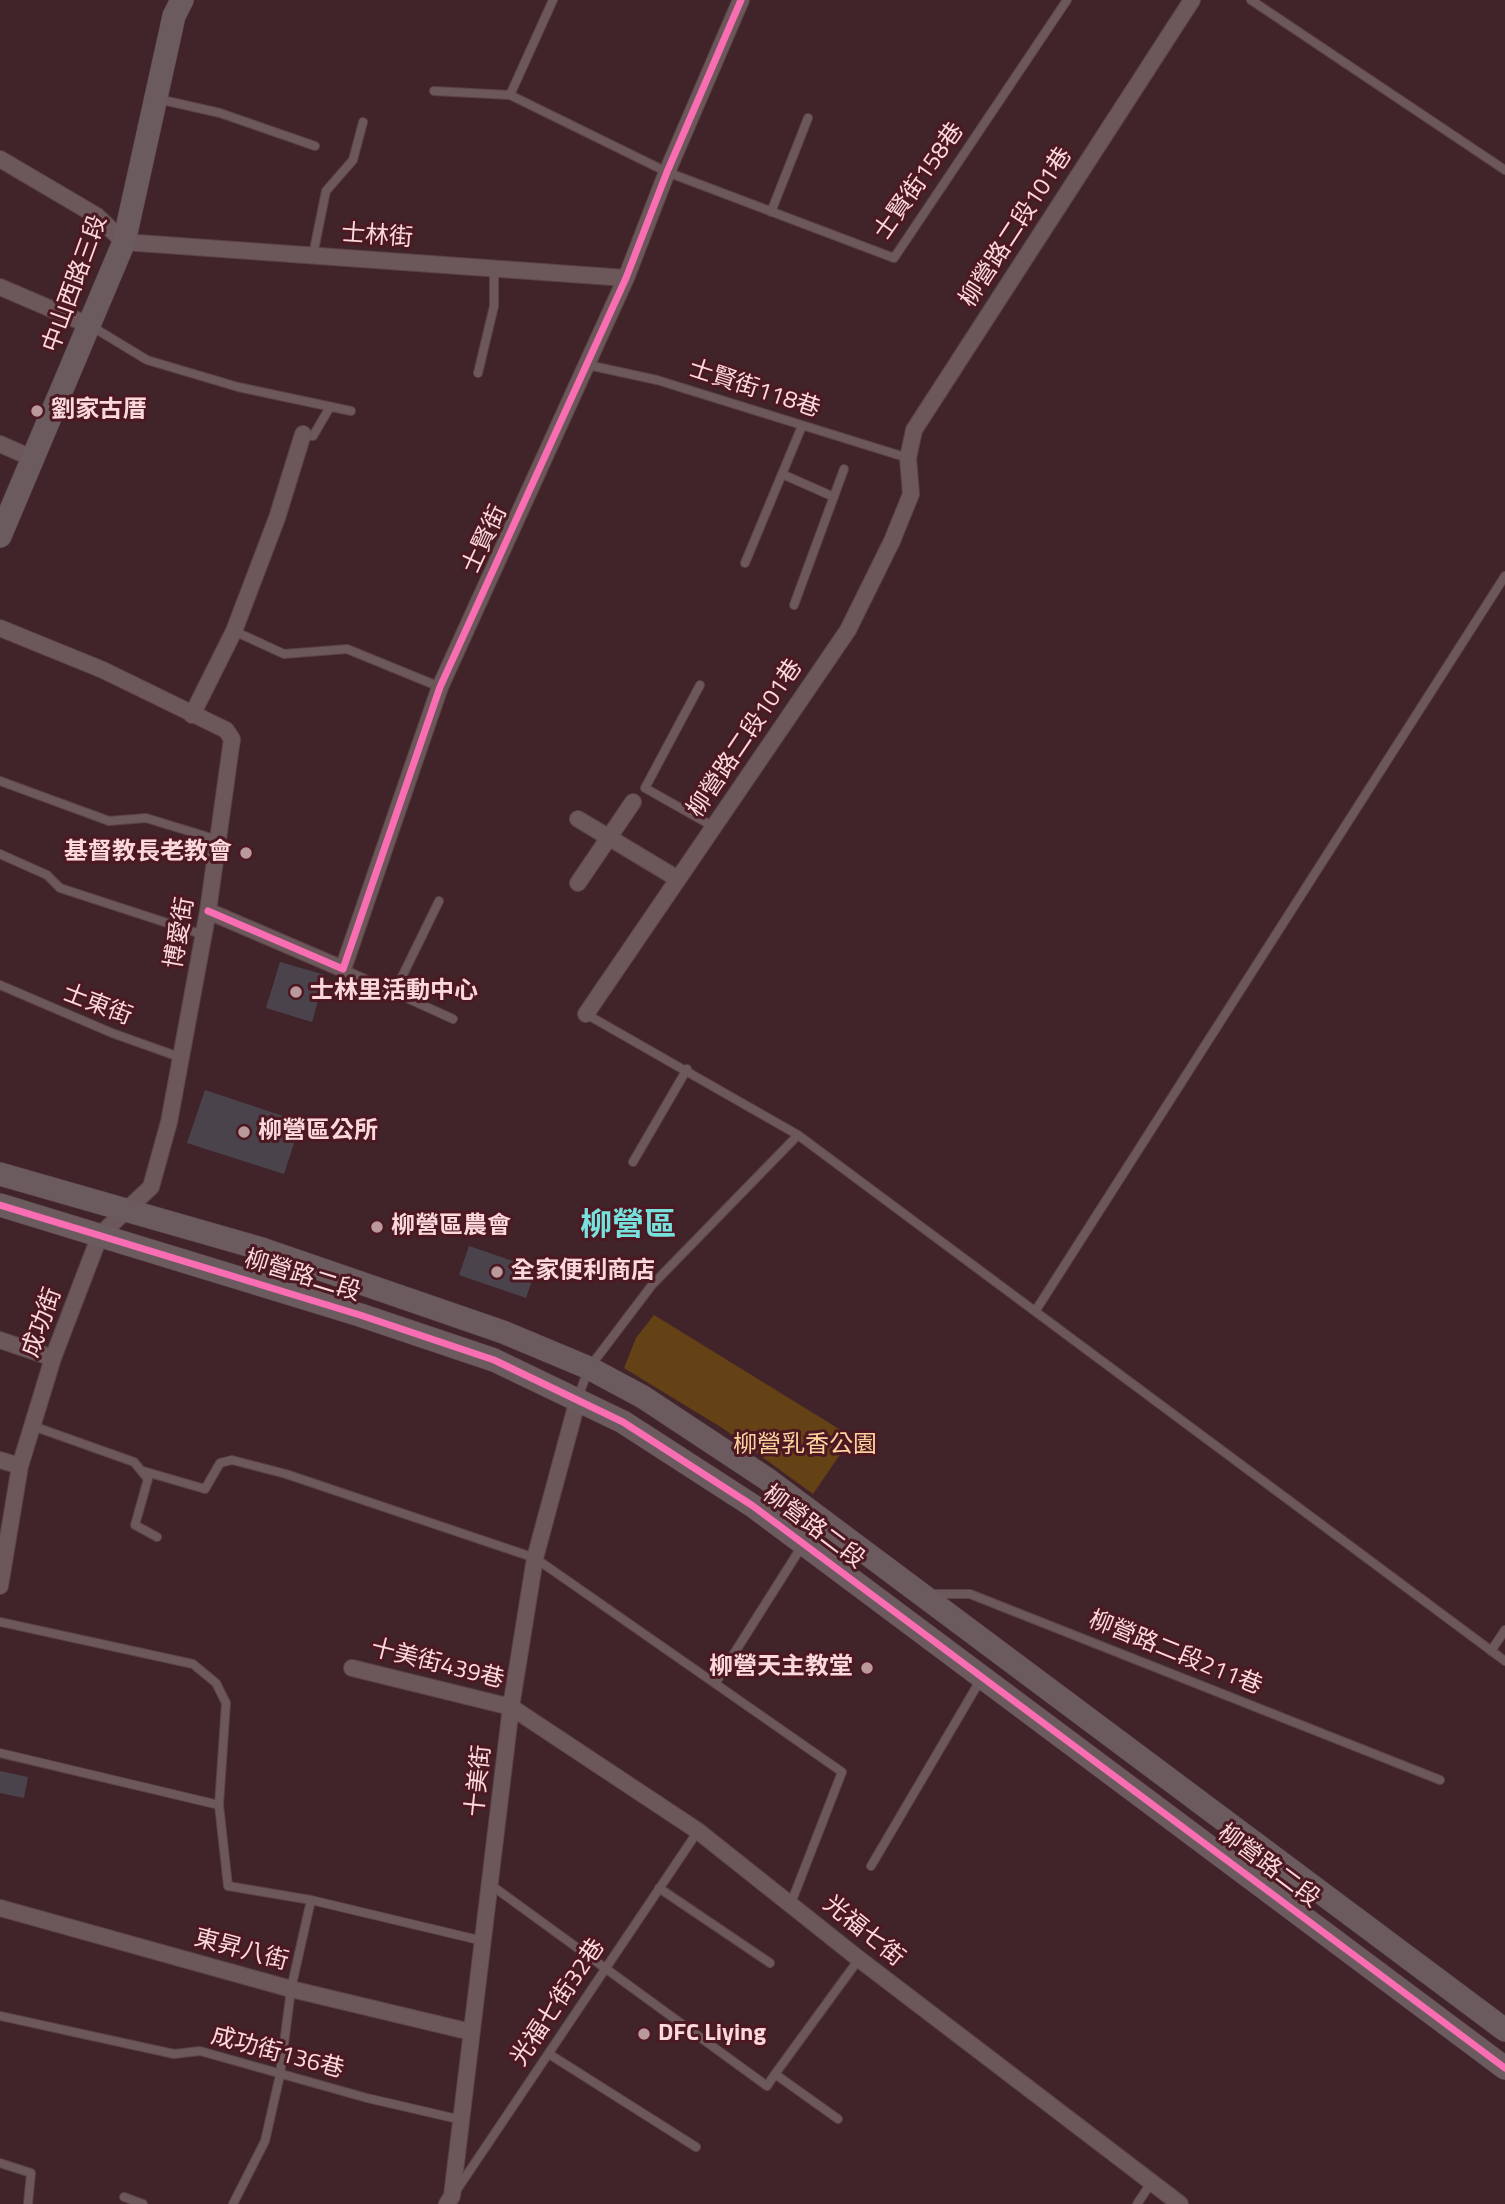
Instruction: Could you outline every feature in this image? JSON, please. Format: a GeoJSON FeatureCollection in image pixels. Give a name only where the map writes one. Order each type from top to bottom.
{"type":"FeatureCollection","features":[{"type":"Feature","properties":{"kind":"street","name":"中山西路三段"},"geometry":{"type":"LineString","coordinates":[[0,536],[91,326],[124,242],[174,16],[182,0]]}},
{"type":"Feature","properties":{"kind":"street","name":"士賢街"},"geometry":{"type":"LineString","coordinates":[[342,969],[440,687],[588,365],[741,0]]}},
{"type":"Feature","properties":{"kind":"street","name":"柳營路二段101巷"},"geometry":{"type":"LineString","coordinates":[[586,1014],[848,630],[892,541],[911,494],[908,458],[914,430],[1192,0]]}},
{"type":"Feature","properties":{"kind":"street"},"geometry":{"type":"LineString","coordinates":[[0,159],[97,216],[124,242]]}},
{"type":"Feature","properties":{"kind":"street","name":"士林街"},"geometry":{"type":"LineString","coordinates":[[124,242],[626,278]]}},
{"type":"Feature","properties":{"kind":"street"},"geometry":{"type":"LineString","coordinates":[[0,287],[91,326]]}},
{"type":"Feature","properties":{"kind":"street"},"geometry":{"type":"LineString","coordinates":[[191,715],[234,631],[277,518],[303,433]]}},
{"type":"Feature","properties":{"kind":"street"},"geometry":{"type":"LineString","coordinates":[[0,444],[34,459]]}},
{"type":"Feature","properties":{"kind":"street","name":"博愛街"},"geometry":{"type":"LineString","coordinates":[[0,628],[103,670],[226,730],[232,738],[208,911],[183,1058],[152,1187],[127,1212]]}},
{"type":"Feature","properties":{"kind":"street"},"geometry":{"type":"LineString","coordinates":[[578,883],[633,802]]}},
{"type":"Feature","properties":{"kind":"street"},"geometry":{"type":"LineString","coordinates":[[578,820],[678,879]]}},
{"type":"Feature","properties":{"kind":"street"},"geometry":{"type":"LineString","coordinates":[[208,911],[342,969]]}},
{"type":"Feature","properties":{"kind":"street","name":"柳營路二段"},"geometry":{"type":"LineString","coordinates":[[0,1174],[262,1249],[503,1332],[589,1368],[643,1397],[732,1453],[910,1606],[982,1679],[1505,2068]]}},
{"type":"Feature","properties":{"kind":"street","name":"柳營路二段"},"geometry":{"type":"LineString","coordinates":[[0,1205],[494,1360],[623,1422],[716,1480],[802,1546],[910,1606],[1391,1946],[1505,2030]]}},
{"type":"Feature","properties":{"kind":"street","name":"成功街"},"geometry":{"type":"LineString","coordinates":[[0,1586],[5,1528],[30,1425],[100,1235],[127,1212]]}},
{"type":"Feature","properties":{"kind":"street"},"geometry":{"type":"LineString","coordinates":[[0,1340],[53,1358]]}},
{"type":"Feature","properties":{"kind":"street","name":"十美街"},"geometry":{"type":"LineString","coordinates":[[450,2200],[511,1707],[535,1558],[578,1399]]}},
{"type":"Feature","properties":{"kind":"street"},"geometry":{"type":"LineString","coordinates":[[0,1460],[20,1466]]}},
{"type":"Feature","properties":{"kind":"street","name":"十美街439巷"},"geometry":{"type":"LineString","coordinates":[[352,1668],[511,1707]]}},
{"type":"Feature","properties":{"kind":"street","name":"光福七街"},"geometry":{"type":"LineString","coordinates":[[511,1707],[698,1830],[859,1959],[1180,2204]]}},
{"type":"Feature","properties":{"kind":"street","name":"東昇八街"},"geometry":{"type":"LineString","coordinates":[[0,1908],[291,1989],[471,2032]]}},
{"type":"Feature","properties":{"kind":"street"},"geometry":{"type":"LineString","coordinates":[[1374,1970],[1391,1946]]}},
{"type":"Feature","properties":{"kind":"lane"},"geometry":{"type":"LineString","coordinates":[[434,91],[510,95],[553,0]]}},
{"type":"Feature","properties":{"kind":"lane","name":"士賢街158巷"},"geometry":{"type":"LineString","coordinates":[[510,95],[667,172],[894,258],[1067,0]]}},
{"type":"Feature","properties":{"kind":"lane"},"geometry":{"type":"LineString","coordinates":[[1251,0],[1505,170]]}},
{"type":"Feature","properties":{"kind":"lane"},"geometry":{"type":"LineString","coordinates":[[155,99],[220,113],[315,146]]}},
{"type":"Feature","properties":{"kind":"lane"},"geometry":{"type":"LineString","coordinates":[[771,212],[808,118]]}},
{"type":"Feature","properties":{"kind":"lane"},"geometry":{"type":"LineString","coordinates":[[313,256],[326,191],[353,159],[363,122]]}},
{"type":"Feature","properties":{"kind":"lane"},"geometry":{"type":"LineString","coordinates":[[478,373],[494,306],[494,269]]}},
{"type":"Feature","properties":{"kind":"lane"},"geometry":{"type":"LineString","coordinates":[[91,326],[147,360],[238,387],[351,411]]}},
{"type":"Feature","properties":{"kind":"lane","name":"士賢街118巷"},"geometry":{"type":"LineString","coordinates":[[588,365],[657,380],[908,458]]}},
{"type":"Feature","properties":{"kind":"lane"},"geometry":{"type":"LineString","coordinates":[[303,433],[313,436],[330,407]]}},
{"type":"Feature","properties":{"kind":"lane"},"geometry":{"type":"LineString","coordinates":[[745,563],[802,426]]}},
{"type":"Feature","properties":{"kind":"lane"},"geometry":{"type":"LineString","coordinates":[[794,605],[844,469]]}},
{"type":"Feature","properties":{"kind":"lane"},"geometry":{"type":"LineString","coordinates":[[782,474],[834,496]]}},
{"type":"Feature","properties":{"kind":"lane"},"geometry":{"type":"LineString","coordinates":[[1036,1310],[1505,576]]}},
{"type":"Feature","properties":{"kind":"lane"},"geometry":{"type":"LineString","coordinates":[[234,631],[284,654],[348,649],[440,687]]}},
{"type":"Feature","properties":{"kind":"lane"},"geometry":{"type":"LineString","coordinates":[[700,685],[645,788],[714,827]]}},
{"type":"Feature","properties":{"kind":"lane"},"geometry":{"type":"LineString","coordinates":[[0,781],[109,821],[146,818],[218,840]]}},
{"type":"Feature","properties":{"kind":"lane"},"geometry":{"type":"LineString","coordinates":[[0,854],[47,875],[60,888],[204,935]]}},
{"type":"Feature","properties":{"kind":"lane"},"geometry":{"type":"LineString","coordinates":[[395,991],[439,901]]}},
{"type":"Feature","properties":{"kind":"lane"},"geometry":{"type":"LineString","coordinates":[[342,969],[453,1019]]}},
{"type":"Feature","properties":{"kind":"lane","name":"士東街"},"geometry":{"type":"LineString","coordinates":[[0,985],[112,1033],[183,1058]]}},
{"type":"Feature","properties":{"kind":"lane","name":"柳營路二段101巷"},"geometry":{"type":"LineString","coordinates":[[586,1014],[687,1069],[798,1135],[1505,1661]]}},
{"type":"Feature","properties":{"kind":"lane"},"geometry":{"type":"LineString","coordinates":[[633,1163],[687,1069]]}},
{"type":"Feature","properties":{"kind":"lane"},"geometry":{"type":"LineString","coordinates":[[589,1368],[652,1284],[798,1135]]}},
{"type":"Feature","properties":{"kind":"lane","name":"十美街"},"geometry":{"type":"LineString","coordinates":[[578,1399],[589,1368]]}},
{"type":"Feature","properties":{"kind":"lane"},"geometry":{"type":"LineString","coordinates":[[30,1425],[134,1462],[148,1479],[135,1525],[157,1537]]}},
{"type":"Feature","properties":{"kind":"lane"},"geometry":{"type":"LineString","coordinates":[[143,1471],[205,1489],[220,1463],[232,1460],[286,1474],[535,1558],[766,1716],[842,1772],[791,1903]]}},
{"type":"Feature","properties":{"kind":"lane"},"geometry":{"type":"LineString","coordinates":[[716,1682],[802,1546]]}},
{"type":"Feature","properties":{"kind":"lane","name":"柳營路二段211巷"},"geometry":{"type":"LineString","coordinates":[[910,1606],[970,1594],[1440,1780]]}},
{"type":"Feature","properties":{"kind":"lane"},"geometry":{"type":"LineString","coordinates":[[0,1622],[193,1664],[216,1683],[226,1703],[219,1805],[228,1886],[311,1900],[483,1941]]}},
{"type":"Feature","properties":{"kind":"lane"},"geometry":{"type":"LineString","coordinates":[[1492,1651],[1505,1630]]}},
{"type":"Feature","properties":{"kind":"lane"},"geometry":{"type":"LineString","coordinates":[[871,1866],[982,1679]]}},
{"type":"Feature","properties":{"kind":"lane"},"geometry":{"type":"LineString","coordinates":[[0,1753],[219,1805]]}},
{"type":"Feature","properties":{"kind":"lane","name":"光福七街32巷"},"geometry":{"type":"LineString","coordinates":[[450,2200],[698,1830]]}},
{"type":"Feature","properties":{"kind":"lane"},"geometry":{"type":"LineString","coordinates":[[491,1885],[767,2086],[859,1959]]}},
{"type":"Feature","properties":{"kind":"lane"},"geometry":{"type":"LineString","coordinates":[[659,1888],[770,1963]]}},
{"type":"Feature","properties":{"kind":"lane"},"geometry":{"type":"LineString","coordinates":[[233,2204],[265,2141],[280,2075],[291,1989],[311,1900]]}},
{"type":"Feature","properties":{"kind":"lane","name":"成功街136巷"},"geometry":{"type":"LineString","coordinates":[[0,2016],[174,2054],[200,2051],[280,2075],[461,2120]]}},
{"type":"Feature","properties":{"kind":"lane"},"geometry":{"type":"LineString","coordinates":[[549,2053],[696,2147]]}},
{"type":"Feature","properties":{"kind":"lane"},"geometry":{"type":"LineString","coordinates":[[775,2074],[838,2119]]}},
{"type":"Feature","properties":{"kind":"lane"},"geometry":{"type":"LineString","coordinates":[[0,2163],[32,2173],[28,2204]]}},
{"type":"Feature","properties":{"kind":"lane"},"geometry":{"type":"LineString","coordinates":[[1138,2204],[1151,2183]]}},
{"type":"Feature","properties":{"kind":"lane"},"geometry":{"type":"LineString","coordinates":[[124,2197],[143,2204]]}},
{"type":"Feature","properties":{"kind":"green space","name":"柳營乳香公園"},"geometry":{"type":"Polygon","coordinates":[[[654,1315],[852,1437],[813,1494],[724,1429],[624,1368],[636,1338],[654,1315]]]}},
{"type":"Feature","properties":{"kind":"building","name":"士林里活動中心"},"geometry":{"type":"Polygon","coordinates":[[[280,962],[325,975],[312,1022],[266,1008],[280,962]]]}},
{"type":"Feature","properties":{"kind":"building","name":"柳營區公所"},"geometry":{"type":"Polygon","coordinates":[[[205,1090],[301,1122],[284,1174],[187,1143],[205,1090]]]}},
{"type":"Feature","properties":{"kind":"building","name":"全家便利商店"},"geometry":{"type":"Polygon","coordinates":[[[469,1246],[536,1269],[526,1298],[459,1275],[469,1246]]]}},
{"type":"Feature","properties":{"kind":"building"},"geometry":{"type":"Polygon","coordinates":[[[0,1771],[28,1777],[24,1798],[0,1793],[0,1771]]]}},
{"type":"Feature","properties":{"kind":"cycle path"},"geometry":{"type":"LineString","coordinates":[[208,911],[343,969],[440,687],[626,278],[667,172],[741,0]]}},
{"type":"Feature","properties":{"kind":"cycle path"},"geometry":{"type":"LineString","coordinates":[[0,1205],[360,1315],[494,1360],[623,1422],[753,1506],[1505,2068]]}},
{"type":"Feature","properties":{"kind":"place","name":"劉家古厝"},"geometry":{"type":"Point","coordinates":[37,411]}},
{"type":"Feature","properties":{"kind":"place","name":"基督教長老教會"},"geometry":{"type":"Point","coordinates":[246,853]}},
{"type":"Feature","properties":{"kind":"place","name":"士林里活動中心"},"geometry":{"type":"Point","coordinates":[296,992]}},
{"type":"Feature","properties":{"kind":"place","name":"柳營區公所"},"geometry":{"type":"Point","coordinates":[244,1132]}},
{"type":"Feature","properties":{"kind":"place","name":"柳營區農會"},"geometry":{"type":"Point","coordinates":[377,1227]}},
{"type":"Feature","properties":{"kind":"place","name":"全家便利商店"},"geometry":{"type":"Point","coordinates":[497,1272]}},
{"type":"Feature","properties":{"kind":"place","name":"柳營天主教堂"},"geometry":{"type":"Point","coordinates":[867,1668]}},
{"type":"Feature","properties":{"kind":"place","name":"DFC Liying"},"geometry":{"type":"Point","coordinates":[644,2034]}},
{"type":"Feature","properties":{"kind":"district","name":"柳營區"},"geometry":{"type":"Point","coordinates":[628,1227]}}]}
